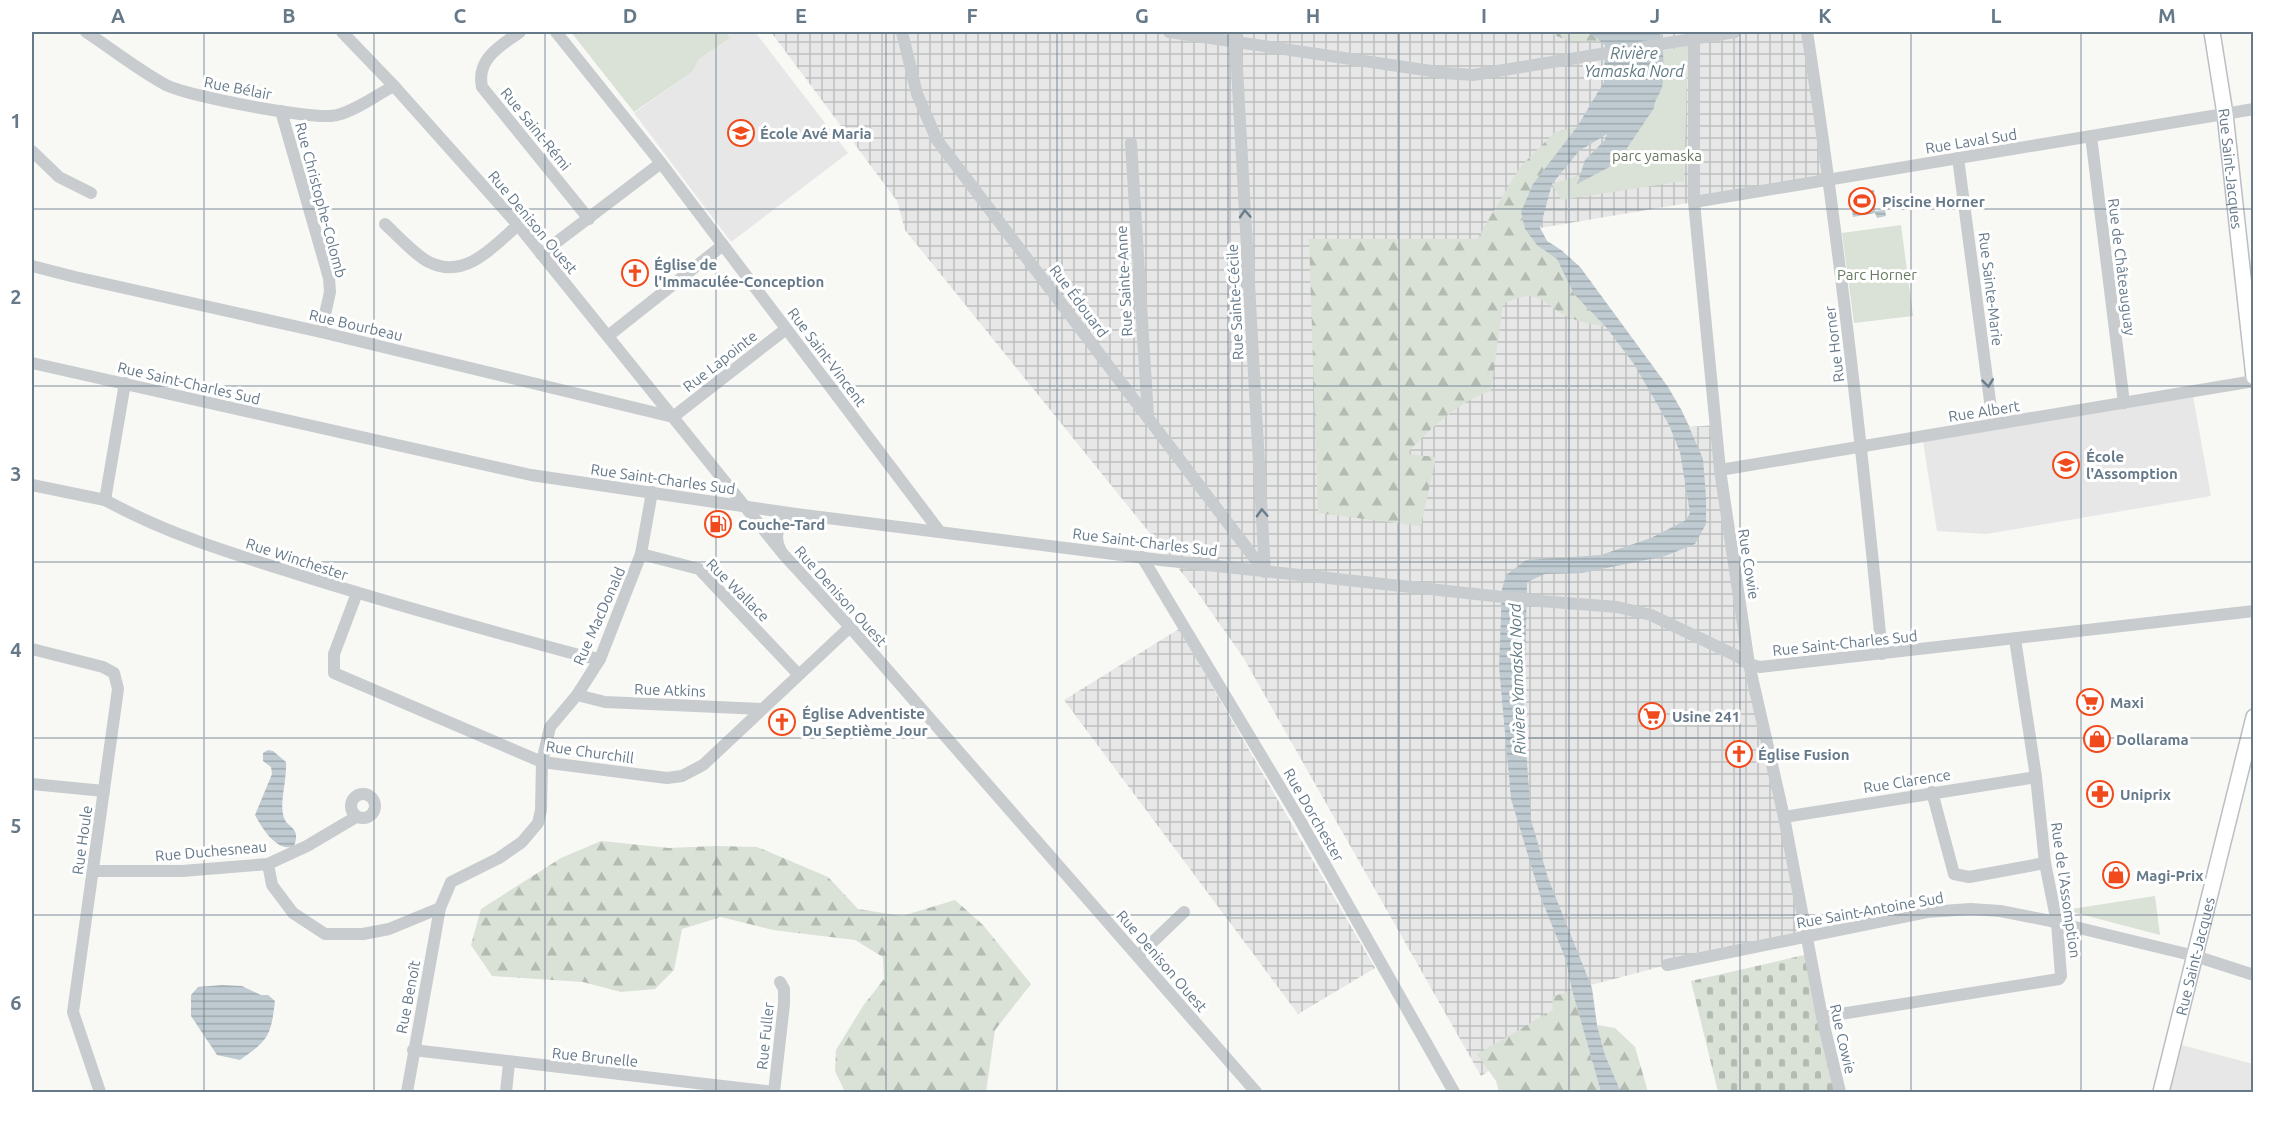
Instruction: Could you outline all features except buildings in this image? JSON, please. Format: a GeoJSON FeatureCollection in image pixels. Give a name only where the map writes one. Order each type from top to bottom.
{"type":"FeatureCollection","features":[{"type":"Feature","properties":{"kind":"main road","name":"Rue Saint-Jacques"},"geometry":{"type":"LineString","coordinates":[[2212,32],[2225,114],[2253,379]]}},
{"type":"Feature","properties":{"kind":"main road","name":"Rue Saint-Jacques"},"geometry":{"type":"LineString","coordinates":[[2161,1092],[2253,717]]}},
{"type":"Feature","properties":{"kind":"street","name":"Rue Bélair"},"geometry":{"type":"LineString","coordinates":[[86,32],[167,86],[188,93],[281,111],[322,118],[338,115],[394,86]]}},
{"type":"Feature","properties":{"kind":"street","name":"Rue Denison Ouest"},"geometry":{"type":"LineString","coordinates":[[342,32],[394,86],[519,225],[784,555],[850,627],[1256,1092]]}},
{"type":"Feature","properties":{"kind":"street","name":"Rue Saint-Rémi"},"geometry":{"type":"LineString","coordinates":[[520,32],[491,53],[484,62],[480,78],[482,87],[589,219]]}},
{"type":"Feature","properties":{"kind":"street","name":"Rue Saint-Vincent"},"geometry":{"type":"LineString","coordinates":[[556,32],[662,163],[940,532]]}},
{"type":"Feature","properties":{"kind":"street","name":"Rue Édouard"},"geometry":{"type":"LineString","coordinates":[[902,32],[917,94],[937,140],[1265,572]]}},
{"type":"Feature","properties":{"kind":"street"},"geometry":{"type":"LineString","coordinates":[[1168,32],[1235,36],[1444,73],[1473,75],[1599,55],[1691,37],[1736,32]]}},
{"type":"Feature","properties":{"kind":"street","name":"Rue Horner"},"geometry":{"type":"LineString","coordinates":[[1808,32],[1830,179],[1862,446],[1882,654]]}},
{"type":"Feature","properties":{"kind":"street","name":"Rue Sainte-Cécile"},"geometry":{"type":"LineString","coordinates":[[1235,36],[1265,572]]}},
{"type":"Feature","properties":{"kind":"street","name":"Rue Cowie"},"geometry":{"type":"LineString","coordinates":[[1691,37],[1694,202],[1720,470],[1749,664],[1784,817],[1822,1017],[1840,1092]]}},
{"type":"Feature","properties":{"kind":"street","name":"Rue Laval Sud"},"geometry":{"type":"LineString","coordinates":[[1694,202],[2253,109]]}},
{"type":"Feature","properties":{"kind":"street","name":"Rue Christophe-Colomb"},"geometry":{"type":"LineString","coordinates":[[281,111],[329,278],[330,292],[321,332]]}},
{"type":"Feature","properties":{"kind":"street","name":"Rue de Châteauguay"},"geometry":{"type":"LineString","coordinates":[[2091,136],[2124,403]]}},
{"type":"Feature","properties":{"kind":"street","name":"Rue Sainte-Anne"},"geometry":{"type":"LineString","coordinates":[[1131,143],[1148,417]]}},
{"type":"Feature","properties":{"kind":"street"},"geometry":{"type":"LineString","coordinates":[[32,151],[59,177],[91,193]]}},
{"type":"Feature","properties":{"kind":"street","name":"Rue Sainte-Marie"},"geometry":{"type":"LineString","coordinates":[[1958,158],[1993,424]]}},
{"type":"Feature","properties":{"kind":"street"},"geometry":{"type":"LineString","coordinates":[[541,254],[662,163]]}},
{"type":"Feature","properties":{"kind":"street"},"geometry":{"type":"LineString","coordinates":[[385,224],[429,263],[449,268],[459,268],[478,259],[519,225]]}},
{"type":"Feature","properties":{"kind":"street"},"geometry":{"type":"LineString","coordinates":[[608,336],[723,245]]}},
{"type":"Feature","properties":{"kind":"street","name":"Rue Bourbeau"},"geometry":{"type":"LineString","coordinates":[[32,266],[321,332],[673,417]]}},
{"type":"Feature","properties":{"kind":"street","name":"Rue Lapointe"},"geometry":{"type":"LineString","coordinates":[[673,417],[786,329]]}},
{"type":"Feature","properties":{"kind":"street","name":"Rue Saint-Charles Sud"},"geometry":{"type":"LineString","coordinates":[[32,363],[531,476],[796,514],[1265,572],[1540,602],[1617,607],[1651,615],[1749,664],[1760,667],[2253,611]]}},
{"type":"Feature","properties":{"kind":"street","name":"Rue Albert"},"geometry":{"type":"LineString","coordinates":[[1720,470],[2124,403],[2253,379]]}},
{"type":"Feature","properties":{"kind":"street"},"geometry":{"type":"LineString","coordinates":[[105,500],[125,383]]}},
{"type":"Feature","properties":{"kind":"street","name":"Rue Winchester"},"geometry":{"type":"LineString","coordinates":[[32,484],[105,500],[136,517],[195,542],[357,593],[582,656],[600,659]]}},
{"type":"Feature","properties":{"kind":"street","name":"Rue MacDonald"},"geometry":{"type":"LineString","coordinates":[[440,908],[451,882],[499,858],[522,842],[538,823],[541,810],[542,762],[550,728],[577,695],[600,659],[641,554],[652,492]]}},
{"type":"Feature","properties":{"kind":"street"},"geometry":{"type":"LineString","coordinates":[[784,555],[777,541],[777,530],[785,520],[796,514]]}},
{"type":"Feature","properties":{"kind":"street","name":"Rue Wallace"},"geometry":{"type":"LineString","coordinates":[[641,554],[699,569],[798,674]]}},
{"type":"Feature","properties":{"kind":"street","name":"Rue Dorchester"},"geometry":{"type":"LineString","coordinates":[[1142,556],[1301,822],[1454,1092]]}},
{"type":"Feature","properties":{"kind":"street","name":"Rue Churchill"},"geometry":{"type":"LineString","coordinates":[[357,593],[334,654],[334,673],[542,762],[667,778],[682,776],[703,765],[850,627]]}},
{"type":"Feature","properties":{"kind":"street","name":"Rue de l'Assomption"},"geometry":{"type":"LineString","coordinates":[[1822,1017],[2059,979],[2061,972],[2056,923],[2045,862],[2036,777],[2015,639]]}},
{"type":"Feature","properties":{"kind":"street","name":"Rue Houle"},"geometry":{"type":"LineString","coordinates":[[32,649],[104,667],[114,673],[118,689],[73,1012],[100,1092]]}},
{"type":"Feature","properties":{"kind":"street","name":"Rue Atkins"},"geometry":{"type":"LineString","coordinates":[[577,695],[605,702],[762,709]]}},
{"type":"Feature","properties":{"kind":"street","name":"Rue Clarence"},"geometry":{"type":"LineString","coordinates":[[1784,817],[2036,777]]}},
{"type":"Feature","properties":{"kind":"street"},"geometry":{"type":"LineString","coordinates":[[32,784],[104,791]]}},
{"type":"Feature","properties":{"kind":"street"},"geometry":{"type":"LineString","coordinates":[[1932,792],[1954,874],[1969,877],[2045,862]]}},
{"type":"Feature","properties":{"kind":"street","name":"Rue Duchesneau"},"geometry":{"type":"LineString","coordinates":[[93,871],[182,871],[268,864],[307,846],[356,817]]}},
{"type":"Feature","properties":{"kind":"street"},"geometry":{"type":"LineString","coordinates":[[268,864],[272,885],[293,913],[325,934],[363,934],[389,929],[440,908]]}},
{"type":"Feature","properties":{"kind":"street","name":"Rue Benoît"},"geometry":{"type":"LineString","coordinates":[[407,1092],[440,908]]}},
{"type":"Feature","properties":{"kind":"street","name":"Rue Saint-Antoine Sud"},"geometry":{"type":"LineString","coordinates":[[1667,965],[1927,912],[1971,909],[2000,911],[2056,923],[2196,956],[2253,975]]}},
{"type":"Feature","properties":{"kind":"street"},"geometry":{"type":"LineString","coordinates":[[1138,956],[1184,912]]}},
{"type":"Feature","properties":{"kind":"street","name":"Rue Fuller"},"geometry":{"type":"LineString","coordinates":[[774,1092],[784,1004],[784,990],[780,982]]}},
{"type":"Feature","properties":{"kind":"street","name":"Rue Brunelle"},"geometry":{"type":"LineString","coordinates":[[413,1050],[509,1063],[774,1092]]}},
{"type":"Feature","properties":{"kind":"street"},"geometry":{"type":"LineString","coordinates":[[506,1092],[509,1063]]}},
{"type":"Feature","properties":{"kind":"shaded area","name":"École Avé Maria"},"geometry":{"type":"Polygon","coordinates":[[[726,32],[755,32],[848,153],[731,242],[634,113],[692,72],[699,59],[730,38],[726,32]]]}},
{"type":"Feature","properties":{"kind":"shaded area"},"geometry":{"type":"Polygon","coordinates":[[[771,32],[1694,32],[1694,38],[1735,32],[1807,32],[1830,179],[1540,228],[1547,241],[1580,267],[1668,387],[1690,427],[1714,425],[1741,604],[1806,936],[1667,965],[1572,990],[1578,1012],[1481,1076],[1243,657],[1195,589],[905,230],[897,201],[771,32]]]}},
{"type":"Feature","properties":{"kind":"shaded area","name":"École l'Assomption"},"geometry":{"type":"Polygon","coordinates":[[[2192,391],[2211,496],[1986,534],[1937,531],[1922,435],[2192,391]]]}},
{"type":"Feature","properties":{"kind":"shaded area"},"geometry":{"type":"Polygon","coordinates":[[[1179,629],[1375,968],[1298,1014],[1064,700],[1179,629]]]}},
{"type":"Feature","properties":{"kind":"shaded area"},"geometry":{"type":"Polygon","coordinates":[[[2174,1043],[2253,1064],[2253,1092],[2161,1092],[2174,1043]]]}},
{"type":"Feature","properties":{"kind":"green space"},"geometry":{"type":"Polygon","coordinates":[[[571,32],[726,32],[730,38],[699,59],[692,72],[634,112],[571,32]]]}},
{"type":"Feature","properties":{"kind":"green space"},"geometry":{"type":"Polygon","coordinates":[[[1547,32],[1589,32],[1601,41],[1569,41],[1547,32]]]}},
{"type":"Feature","properties":{"kind":"green space","name":"parc yamaska"},"geometry":{"type":"Polygon","coordinates":[[[1688,46],[1684,181],[1561,200],[1552,184],[1617,163],[1654,108],[1663,51],[1688,46]]]}},
{"type":"Feature","properties":{"kind":"green space"},"geometry":{"type":"Polygon","coordinates":[[[1577,127],[1533,184],[1521,212],[1525,229],[1537,245],[1557,259],[1574,294],[1606,327],[1573,319],[1535,297],[1516,298],[1503,304],[1491,391],[1457,408],[1407,454],[1436,457],[1421,526],[1318,513],[1309,239],[1477,239],[1520,167],[1555,132],[1577,127]]]}},
{"type":"Feature","properties":{"kind":"green space","name":"Parc Horner"},"geometry":{"type":"Polygon","coordinates":[[[1901,225],[1913,316],[1854,323],[1842,233],[1901,225]]]}},
{"type":"Feature","properties":{"kind":"green space"},"geometry":{"type":"Polygon","coordinates":[[[601,841],[669,848],[757,847],[828,877],[858,909],[902,916],[955,900],[983,925],[1031,984],[995,1030],[986,1092],[845,1092],[835,1071],[836,1050],[863,1006],[884,979],[883,957],[855,940],[773,930],[721,917],[682,929],[674,970],[655,989],[621,992],[583,982],[492,976],[471,945],[481,909],[561,858],[601,841]]]}},
{"type":"Feature","properties":{"kind":"green space"},"geometry":{"type":"Polygon","coordinates":[[[2155,896],[2160,935],[2065,910],[2155,896]]]}},
{"type":"Feature","properties":{"kind":"green space"},"geometry":{"type":"Polygon","coordinates":[[[1809,954],[1840,1092],[1718,1092],[1691,981],[1809,954]]]}},
{"type":"Feature","properties":{"kind":"green space"},"geometry":{"type":"Polygon","coordinates":[[[1572,990],[1601,1092],[1499,1092],[1496,1081],[1477,1054],[1553,1010],[1552,997],[1572,990]]]}},
{"type":"Feature","properties":{"kind":"green space"},"geometry":{"type":"Polygon","coordinates":[[[1597,1025],[1615,1028],[1635,1047],[1648,1092],[1621,1092],[1605,1055],[1597,1025]]]}},
{"type":"Feature","properties":{"kind":"water","name":"Rivière Yamaska Nord"},"geometry":{"type":"Polygon","coordinates":[[[1589,32],[1660,32],[1664,61],[1663,85],[1654,108],[1617,163],[1577,184],[1585,160],[1605,140],[1607,134],[1579,151],[1552,184],[1540,228],[1547,241],[1580,267],[1668,387],[1682,411],[1703,459],[1706,497],[1706,524],[1695,544],[1665,556],[1582,573],[1545,574],[1527,582],[1524,719],[1531,820],[1548,878],[1592,988],[1597,1025],[1605,1055],[1621,1092],[1601,1092],[1572,990],[1566,960],[1541,898],[1511,799],[1499,667],[1502,589],[1506,575],[1526,560],[1601,555],[1651,538],[1686,520],[1690,513],[1680,452],[1669,425],[1634,364],[1606,327],[1574,294],[1557,259],[1537,245],[1525,229],[1521,212],[1533,184],[1577,127],[1604,82],[1605,45],[1589,32]]]}},
{"type":"Feature","properties":{"kind":"water","name":"Piscine Horner"},"geometry":{"type":"Polygon","coordinates":[[[1874,190],[1875,211],[1885,210],[1886,216],[1877,218],[1875,213],[1853,217],[1849,193],[1874,190]]]}},
{"type":"Feature","properties":{"kind":"water"},"geometry":{"type":"Polygon","coordinates":[[[268,750],[273,751],[286,762],[282,809],[284,819],[296,834],[294,846],[282,846],[276,843],[255,815],[272,774],[271,767],[263,761],[263,753],[268,750]]]}},
{"type":"Feature","properties":{"kind":"water"},"geometry":{"type":"Polygon","coordinates":[[[242,986],[261,995],[268,995],[275,1001],[267,1036],[263,1042],[240,1060],[217,1055],[191,1016],[191,995],[198,987],[242,986]]]}},
{"type":"Feature","properties":{"kind":"place","name":"École Avé Maria"},"geometry":{"type":"Point","coordinates":[741,133]}},
{"type":"Feature","properties":{"kind":"place","name":"Piscine Horner"},"geometry":{"type":"Point","coordinates":[1862,201]}},
{"type":"Feature","properties":{"kind":"place","name":"Église de l'Immaculée-Conception"},"geometry":{"type":"Point","coordinates":[635,273]}},
{"type":"Feature","properties":{"kind":"place","name":"École l'Assomption"},"geometry":{"type":"Point","coordinates":[2066,465]}},
{"type":"Feature","properties":{"kind":"place","name":"Couche-Tard"},"geometry":{"type":"Point","coordinates":[718,524]}},
{"type":"Feature","properties":{"kind":"place","name":"Maxi"},"geometry":{"type":"Point","coordinates":[2090,702]}},
{"type":"Feature","properties":{"kind":"place","name":"Usine 241"},"geometry":{"type":"Point","coordinates":[1652,716]}},
{"type":"Feature","properties":{"kind":"place","name":"Église Adventiste Du Septième Jour"},"geometry":{"type":"Point","coordinates":[782,722]}},
{"type":"Feature","properties":{"kind":"place","name":"Dollarama"},"geometry":{"type":"Point","coordinates":[2097,739]}},
{"type":"Feature","properties":{"kind":"place","name":"Église Fusion"},"geometry":{"type":"Point","coordinates":[1739,754]}},
{"type":"Feature","properties":{"kind":"place","name":"Uniprix"},"geometry":{"type":"Point","coordinates":[2100,794]}},
{"type":"Feature","properties":{"kind":"place","name":"Magi-Prix"},"geometry":{"type":"Point","coordinates":[2116,875]}}]}
